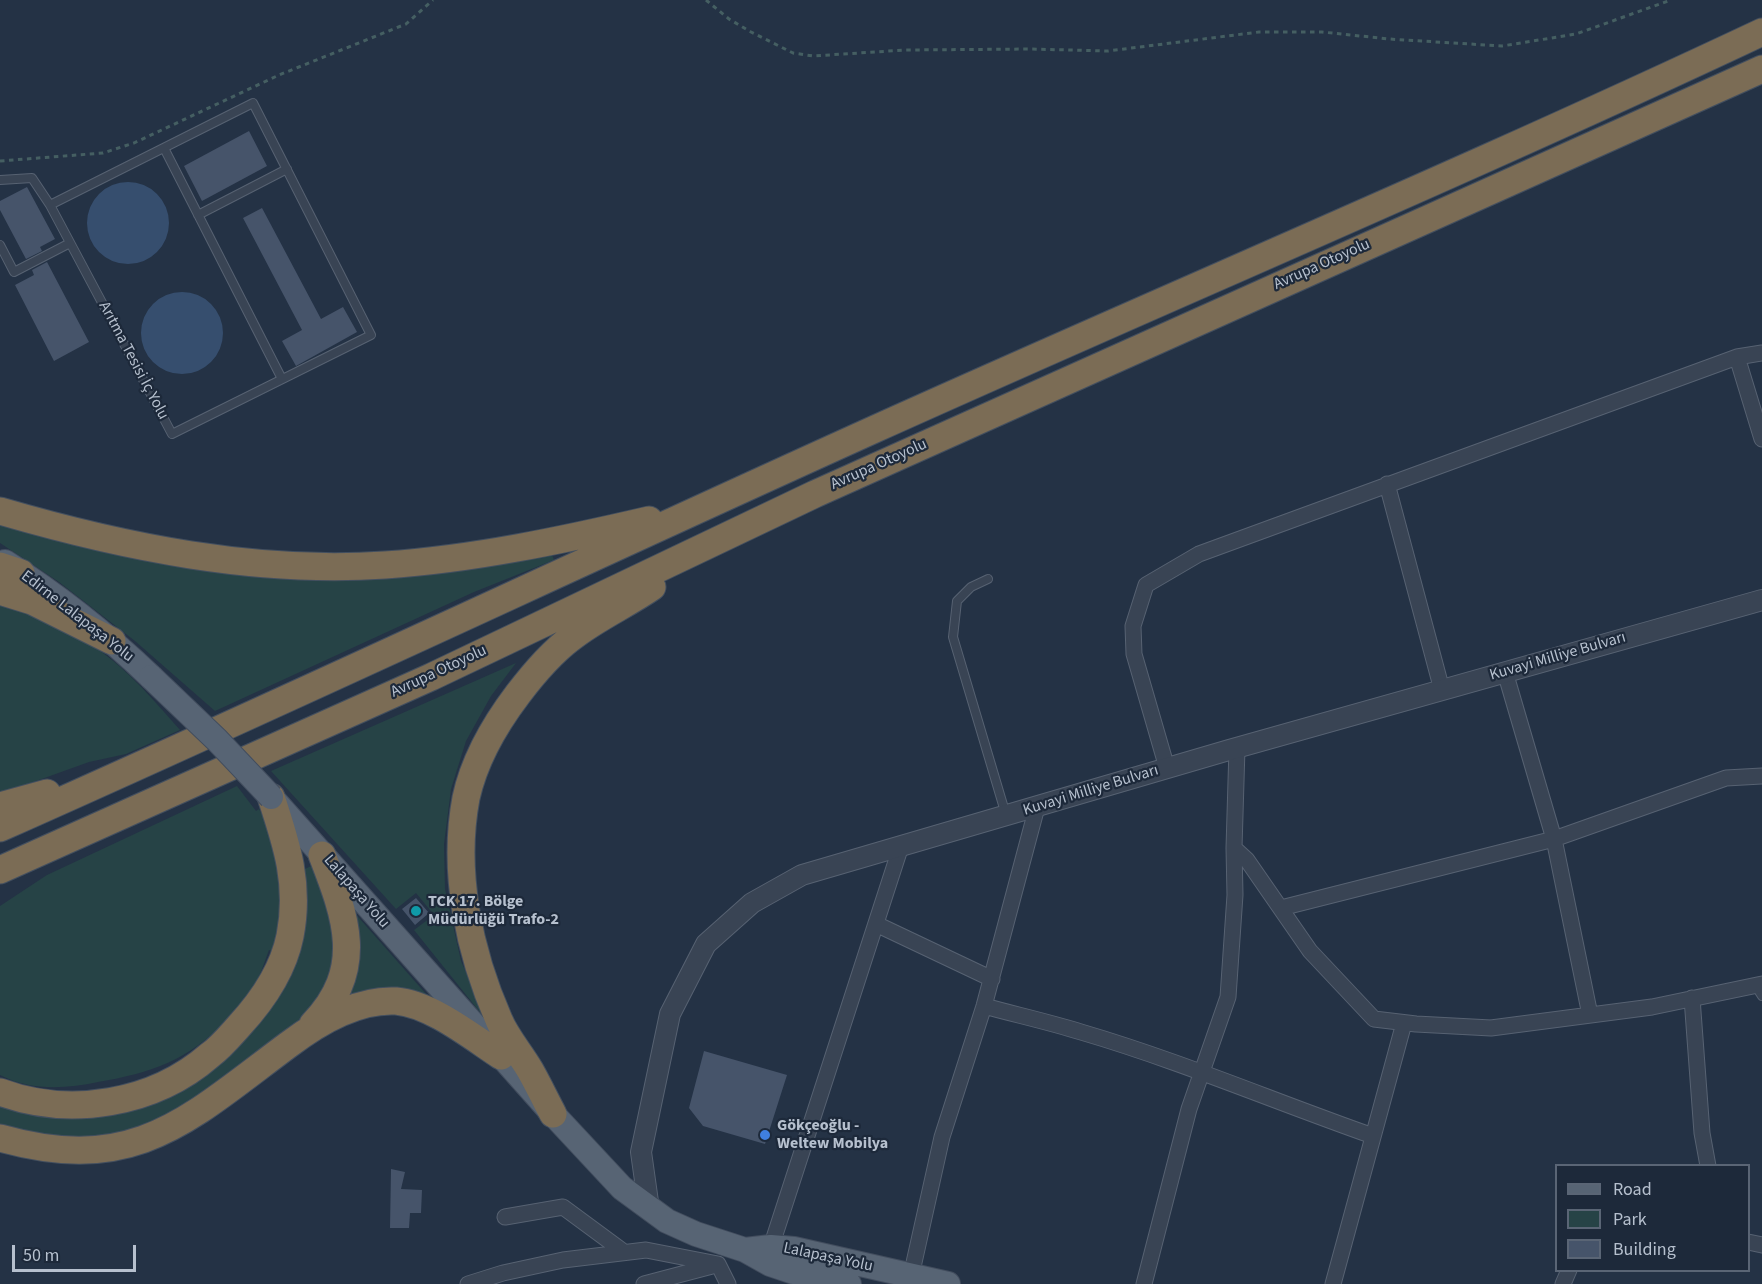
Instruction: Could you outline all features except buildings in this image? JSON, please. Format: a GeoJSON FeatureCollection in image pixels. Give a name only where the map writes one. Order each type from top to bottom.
{"type":"FeatureCollection","features":[{"type":"Feature","properties":{"kind":"highway","name":"Avrupa Otoyolu"},"geometry":{"type":"LineString","coordinates":[[0,828],[1123,318],[1561,126],[1762,32]]}},
{"type":"Feature","properties":{"kind":"highway","name":"Avrupa Otoyolu"},"geometry":{"type":"LineString","coordinates":[[10,866],[431,677],[705,546],[1236,304],[1762,69]]}},
{"type":"Feature","properties":{"kind":"highway"},"geometry":{"type":"LineString","coordinates":[[0,511],[83,533],[154,548],[229,559],[332,567],[386,565],[455,557],[562,540],[653,519],[686,515]]}},
{"type":"Feature","properties":{"kind":"highway"},"geometry":{"type":"LineString","coordinates":[[553,1114],[500,1022],[477,961],[465,901],[462,868],[462,831],[466,797],[487,745],[504,712],[550,657],[571,637],[642,593],[705,546]]}},
{"type":"Feature","properties":{"kind":"highway"},"geometry":{"type":"LineString","coordinates":[[0,591],[32,601],[112,641]]}},
{"type":"Feature","properties":{"kind":"highway"},"geometry":{"type":"LineString","coordinates":[[0,806],[43,794],[90,788]]}},
{"type":"Feature","properties":{"kind":"highway"},"geometry":{"type":"LineString","coordinates":[[0,1092],[36,1102],[68,1105],[84,1105],[144,1094],[184,1074],[210,1056],[240,1025],[270,987],[282,963],[290,936],[294,884],[285,838],[271,798]]}},
{"type":"Feature","properties":{"kind":"highway"},"geometry":{"type":"LineString","coordinates":[[301,1035],[322,1015],[334,995],[347,963],[346,932],[334,884],[322,855]]}},
{"type":"Feature","properties":{"kind":"highway"},"geometry":{"type":"LineString","coordinates":[[0,881],[10,866]]}},
{"type":"Feature","properties":{"kind":"highway"},"geometry":{"type":"LineString","coordinates":[[0,1138],[53,1150],[95,1151],[132,1144],[165,1132],[192,1116],[301,1035],[325,1020],[349,1010],[381,1002],[397,1001],[430,1012],[501,1056]]}},
{"type":"Feature","properties":{"kind":"main road","name":"Edirne Lalapaşa Yolu"},"geometry":{"type":"LineString","coordinates":[[7,566],[112,641],[151,677]]}},
{"type":"Feature","properties":{"kind":"main road","name":"Lalapaşa Yolu"},"geometry":{"type":"LineString","coordinates":[[151,677],[231,754],[622,1188],[667,1221],[696,1234],[740,1249],[770,1264],[849,1284]]}},
{"type":"Feature","properties":{"kind":"main road","name":"Lalapaşa Yolu"},"geometry":{"type":"LineString","coordinates":[[740,1249],[771,1247],[794,1249],[948,1284]]}},
{"type":"Feature","properties":{"kind":"street"},"geometry":{"type":"LineString","coordinates":[[1167,768],[1134,654],[1133,626],[1146,585],[1199,554],[1737,357],[1762,353]]}},
{"type":"Feature","properties":{"kind":"street"},"geometry":{"type":"LineString","coordinates":[[1737,357],[1762,439]]}},
{"type":"Feature","properties":{"kind":"street"},"geometry":{"type":"LineString","coordinates":[[1387,484],[1442,690]]}},
{"type":"Feature","properties":{"kind":"street","name":"Kuvayi Milliye Bulvarı"},"geometry":{"type":"LineString","coordinates":[[649,1209],[641,1152],[670,1014],[706,944],[752,903],[802,875],[1167,768],[1762,600]]}},
{"type":"Feature","properties":{"kind":"street"},"geometry":{"type":"LineString","coordinates":[[1505,672],[1554,839],[1590,1015]]}},
{"type":"Feature","properties":{"kind":"street"},"geometry":{"type":"LineString","coordinates":[[1144,1284],[1189,1109],[1228,997],[1235,895],[1237,748]]}},
{"type":"Feature","properties":{"kind":"street"},"geometry":{"type":"LineString","coordinates":[[1281,908],[1554,839],[1726,778],[1762,776]]}},
{"type":"Feature","properties":{"kind":"street"},"geometry":{"type":"LineString","coordinates":[[911,1276],[942,1137],[992,979],[1037,807]]}},
{"type":"Feature","properties":{"kind":"street"},"geometry":{"type":"LineString","coordinates":[[771,1247],[902,846]]}},
{"type":"Feature","properties":{"kind":"street"},"geometry":{"type":"LineString","coordinates":[[1234,848],[1247,860],[1310,951],[1374,1019],[1491,1028],[1652,1007],[1692,998],[1760,988]]}},
{"type":"Feature","properties":{"kind":"street"},"geometry":{"type":"LineString","coordinates":[[876,924],[992,979]]}},
{"type":"Feature","properties":{"kind":"street"},"geometry":{"type":"LineString","coordinates":[[1692,998],[1702,1133],[1708,1164]]}},
{"type":"Feature","properties":{"kind":"street"},"geometry":{"type":"LineString","coordinates":[[984,1006],[1082,1032],[1202,1072],[1288,1107],[1373,1136]]}},
{"type":"Feature","properties":{"kind":"street"},"geometry":{"type":"LineString","coordinates":[[1333,1284],[1404,1023]]}},
{"type":"Feature","properties":{"kind":"street"},"geometry":{"type":"LineString","coordinates":[[505,1217],[564,1207],[624,1252]]}},
{"type":"Feature","properties":{"kind":"street"},"geometry":{"type":"LineString","coordinates":[[644,1284],[718,1264],[740,1249]]}},
{"type":"Feature","properties":{"kind":"street"},"geometry":{"type":"LineString","coordinates":[[468,1284],[563,1260],[646,1250],[718,1264]]}},
{"type":"Feature","properties":{"kind":"street"},"geometry":{"type":"LineString","coordinates":[[718,1264],[728,1284]]}},
{"type":"Feature","properties":{"kind":"lane","name":"Arıtma Tesisi İç Yolu"},"geometry":{"type":"LineString","coordinates":[[0,180],[32,178],[50,205],[172,434],[371,335],[253,104],[50,205]]}},
{"type":"Feature","properties":{"kind":"lane"},"geometry":{"type":"LineString","coordinates":[[164,148],[282,379]]}},
{"type":"Feature","properties":{"kind":"lane"},"geometry":{"type":"LineString","coordinates":[[198,215],[286,169]]}},
{"type":"Feature","properties":{"kind":"lane"},"geometry":{"type":"LineString","coordinates":[[0,245],[14,272],[70,243]]}},
{"type":"Feature","properties":{"kind":"lane"},"geometry":{"type":"LineString","coordinates":[[988,579],[971,587],[957,601],[953,637],[1007,816]]}},
{"type":"Feature","properties":{"kind":"path"},"geometry":{"type":"LineString","coordinates":[[0,161],[103,153],[134,143],[279,75],[406,24],[433,0]]}},
{"type":"Feature","properties":{"kind":"path"},"geometry":{"type":"LineString","coordinates":[[706,0],[729,19],[751,32],[794,53],[813,56],[905,50],[1108,51],[1259,32],[1322,32],[1502,46],[1576,34],[1635,15],[1671,0]]}},
{"type":"Feature","properties":{"kind":"green space"},"geometry":{"type":"Polygon","coordinates":[[[0,520],[162,560],[551,552],[554,560],[474,592],[215,711],[135,641],[59,582],[0,543],[0,520]]]}},
{"type":"Feature","properties":{"kind":"green space"},"geometry":{"type":"Polygon","coordinates":[[[0,602],[69,631],[101,651],[136,681],[180,730],[126,754],[89,762],[0,794],[0,602]]]}},
{"type":"Feature","properties":{"kind":"green space"},"geometry":{"type":"Polygon","coordinates":[[[516,663],[491,696],[466,741],[451,789],[444,844],[445,889],[461,961],[487,1021],[414,930],[434,915],[416,893],[396,909],[271,771],[516,663]]]}},
{"type":"Feature","properties":{"kind":"green space"},"geometry":{"type":"Polygon","coordinates":[[[237,786],[256,811],[259,809],[274,838],[283,894],[274,952],[269,950],[259,977],[244,1001],[213,1034],[183,1055],[152,1069],[117,1078],[61,1087],[24,1084],[0,1075],[0,906],[47,875],[237,786]]]}},
{"type":"Feature","properties":{"kind":"green space"},"geometry":{"type":"Polygon","coordinates":[[[311,866],[322,880],[329,898],[336,964],[313,1010],[180,1113],[107,1142],[0,1129],[0,1102],[38,1114],[68,1118],[114,1115],[152,1104],[262,1019],[284,989],[300,952],[301,871],[311,866]]]}},
{"type":"Feature","properties":{"kind":"green space"},"geometry":{"type":"Polygon","coordinates":[[[352,910],[434,1003],[350,1001],[345,993],[352,910]]]}},
{"type":"Feature","properties":{"kind":"water"},"geometry":{"type":"Polygon","coordinates":[[[120,182],[136,182],[151,189],[162,200],[169,215],[166,239],[157,252],[136,264],[120,264],[105,257],[94,246],[87,231],[87,215],[94,200],[105,189],[120,182]]]}},
{"type":"Feature","properties":{"kind":"water"},"geometry":{"type":"Polygon","coordinates":[[[174,292],[190,292],[205,299],[216,310],[223,325],[220,349],[211,362],[190,374],[174,374],[159,367],[148,356],[141,341],[141,325],[148,310],[159,299],[174,292]]]}},
{"type":"Feature","properties":{"kind":"place","name":"TCK 17. Bölge Müdürlüğü Trafo-2"},"geometry":{"type":"Point","coordinates":[416,911]}},
{"type":"Feature","properties":{"kind":"place","name":"Gökçeoğlu - Weltew Mobilya"},"geometry":{"type":"Point","coordinates":[765,1135]}}]}
